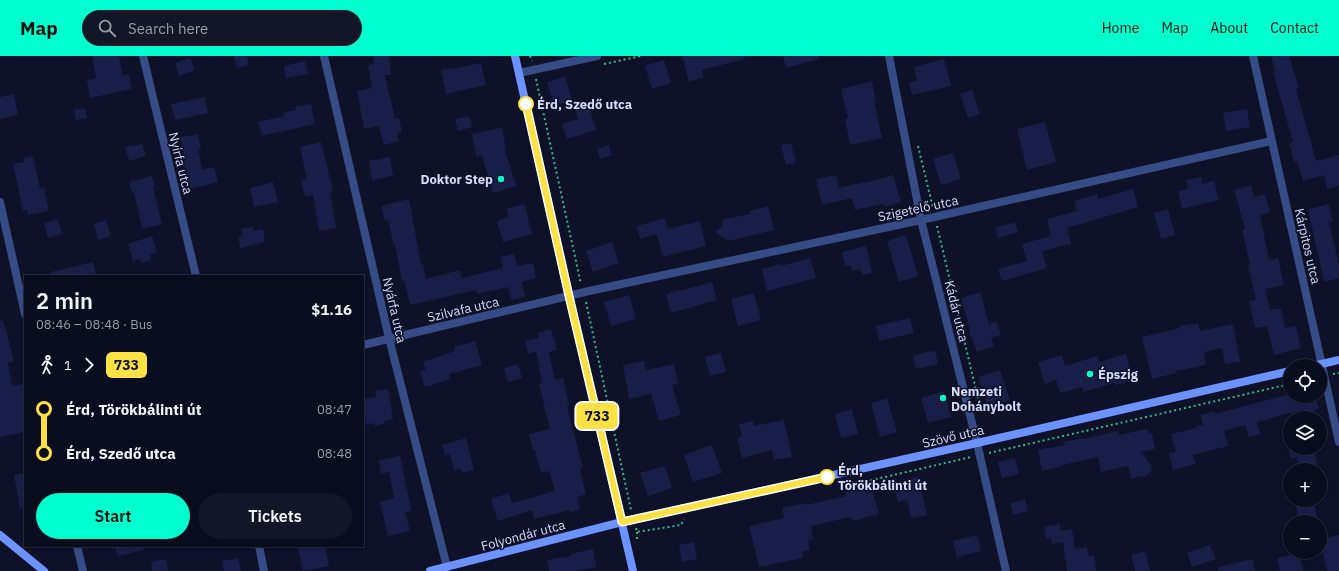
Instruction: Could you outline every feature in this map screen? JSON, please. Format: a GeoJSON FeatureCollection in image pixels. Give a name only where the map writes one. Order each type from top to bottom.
{"type":"FeatureCollection","features":[{"type":"Feature","properties":{"kind":"street","name":"Nyírfa utca"},"geometry":{"type":"LineString","coordinates":[[143,56],[196,275]]}},
{"type":"Feature","properties":{"kind":"street","name":"Nyárfa utca"},"geometry":{"type":"LineString","coordinates":[[324,56],[389,338],[447,567]]}},
{"type":"Feature","properties":{"kind":"street"},"geometry":{"type":"LineString","coordinates":[[515,56],[633,571]]}},
{"type":"Feature","properties":{"kind":"street"},"geometry":{"type":"LineString","coordinates":[[519,73],[597,56]]}},
{"type":"Feature","properties":{"kind":"street","name":"Kádár utca"},"geometry":{"type":"LineString","coordinates":[[889,56],[921,220],[977,443],[1006,571]]}},
{"type":"Feature","properties":{"kind":"street","name":"Kárpitos utca"},"geometry":{"type":"LineString","coordinates":[[1252,56],[1321,359]]}},
{"type":"Feature","properties":{"kind":"street","name":"Szigetelő utca"},"geometry":{"type":"LineString","coordinates":[[569,296],[921,220],[1272,141]]}},
{"type":"Feature","properties":{"kind":"street"},"geometry":{"type":"LineString","coordinates":[[0,202],[24,310]]}},
{"type":"Feature","properties":{"kind":"street","name":"Szilvafa utca"},"geometry":{"type":"LineString","coordinates":[[364,345],[569,296]]}},
{"type":"Feature","properties":{"kind":"street"},"geometry":{"type":"LineString","coordinates":[[1327,363],[1339,360]]}},
{"type":"Feature","properties":{"kind":"street","name":"Szövő utca"},"geometry":{"type":"LineString","coordinates":[[622,522],[977,443],[1283,373]]}},
{"type":"Feature","properties":{"kind":"street","name":"Kárpitos utca"},"geometry":{"type":"LineString","coordinates":[[1327,387],[1339,442]]}},
{"type":"Feature","properties":{"kind":"street","name":"Folyondár utca"},"geometry":{"type":"LineString","coordinates":[[430,571],[622,522]]}},
{"type":"Feature","properties":{"kind":"street"},"geometry":{"type":"LineString","coordinates":[[0,535],[44,571]]}},
{"type":"Feature","properties":{"kind":"street"},"geometry":{"type":"LineString","coordinates":[[77,547],[83,571]]}},
{"type":"Feature","properties":{"kind":"street"},"geometry":{"type":"LineString","coordinates":[[259,547],[264,571]]}},
{"type":"Feature","properties":{"kind":"path"},"geometry":{"type":"LineString","coordinates":[[530,56],[580,278]]}},
{"type":"Feature","properties":{"kind":"path"},"geometry":{"type":"LineString","coordinates":[[917,140],[982,418]]}},
{"type":"Feature","properties":{"kind":"path"},"geometry":{"type":"LineString","coordinates":[[586,306],[630,507]]}},
{"type":"Feature","properties":{"kind":"building"},"geometry":{"type":"Polygon","coordinates":[[[92,56],[119,56],[123,76],[129,74],[132,89],[90,98],[87,80],[96,78],[92,56]]]}},
{"type":"Feature","properties":{"kind":"building"},"geometry":{"type":"Polygon","coordinates":[[[234,56],[247,56],[249,65],[237,68],[234,56]]]}},
{"type":"Feature","properties":{"kind":"building"},"geometry":{"type":"Polygon","coordinates":[[[373,56],[389,56],[391,75],[385,75],[395,119],[399,118],[402,132],[397,133],[399,141],[384,145],[379,126],[364,129],[357,91],[372,88],[368,65],[374,64],[373,56]]]}},
{"type":"Feature","properties":{"kind":"building"},"geometry":{"type":"Polygon","coordinates":[[[682,56],[744,56],[745,59],[702,70],[704,77],[689,82],[682,56]]]}},
{"type":"Feature","properties":{"kind":"building"},"geometry":{"type":"Polygon","coordinates":[[[783,56],[819,56],[819,59],[786,68],[783,56]]]}},
{"type":"Feature","properties":{"kind":"building"},"geometry":{"type":"Polygon","coordinates":[[[1271,56],[1289,56],[1299,88],[1296,89],[1316,161],[1339,155],[1339,186],[1327,189],[1324,175],[1303,181],[1297,161],[1294,162],[1289,143],[1293,142],[1273,72],[1275,71],[1271,56]]]}},
{"type":"Feature","properties":{"kind":"building"},"geometry":{"type":"Polygon","coordinates":[[[190,58],[195,70],[179,76],[175,63],[190,58]]]}},
{"type":"Feature","properties":{"kind":"building"},"geometry":{"type":"Polygon","coordinates":[[[944,59],[951,86],[912,95],[909,83],[917,81],[914,67],[944,59]]]}},
{"type":"Feature","properties":{"kind":"building"},"geometry":{"type":"Polygon","coordinates":[[[664,60],[671,83],[652,89],[645,66],[664,60]]]}},
{"type":"Feature","properties":{"kind":"building"},"geometry":{"type":"Polygon","coordinates":[[[305,61],[308,74],[286,78],[284,66],[305,61]]]}},
{"type":"Feature","properties":{"kind":"building"},"geometry":{"type":"Polygon","coordinates":[[[481,63],[486,85],[446,94],[441,70],[481,63]]]}},
{"type":"Feature","properties":{"kind":"building"},"geometry":{"type":"Polygon","coordinates":[[[565,76],[572,100],[554,106],[547,82],[565,76]]]}},
{"type":"Feature","properties":{"kind":"building"},"geometry":{"type":"Polygon","coordinates":[[[872,81],[876,102],[874,102],[882,138],[850,145],[845,119],[848,118],[841,89],[872,81]]]}},
{"type":"Feature","properties":{"kind":"building"},"geometry":{"type":"Polygon","coordinates":[[[972,90],[980,114],[968,118],[960,94],[972,90]]]}},
{"type":"Feature","properties":{"kind":"building"},"geometry":{"type":"Polygon","coordinates":[[[14,94],[18,115],[0,119],[0,97],[14,94]]]}},
{"type":"Feature","properties":{"kind":"building"},"geometry":{"type":"Polygon","coordinates":[[[205,97],[208,113],[175,120],[171,104],[205,97]]]}},
{"type":"Feature","properties":{"kind":"building"},"geometry":{"type":"Polygon","coordinates":[[[311,104],[315,124],[262,136],[258,122],[284,116],[283,113],[296,110],[295,107],[311,104]]]}},
{"type":"Feature","properties":{"kind":"building"},"geometry":{"type":"Polygon","coordinates":[[[589,106],[596,130],[567,139],[562,124],[578,119],[575,110],[589,106]]]}},
{"type":"Feature","properties":{"kind":"building"},"geometry":{"type":"Polygon","coordinates":[[[85,108],[87,118],[76,120],[74,110],[85,108]]]}},
{"type":"Feature","properties":{"kind":"building"},"geometry":{"type":"Polygon","coordinates":[[[1247,109],[1250,127],[1226,131],[1223,113],[1247,109]]]}},
{"type":"Feature","properties":{"kind":"building"},"geometry":{"type":"Polygon","coordinates":[[[469,116],[472,127],[458,131],[455,119],[469,116]]]}},
{"type":"Feature","properties":{"kind":"building"},"geometry":{"type":"Polygon","coordinates":[[[1045,122],[1056,162],[1027,170],[1017,129],[1045,122]]]}},
{"type":"Feature","properties":{"kind":"building"},"geometry":{"type":"Polygon","coordinates":[[[502,127],[505,150],[516,186],[493,193],[482,155],[476,156],[472,134],[502,127]]]}},
{"type":"Feature","properties":{"kind":"building"},"geometry":{"type":"Polygon","coordinates":[[[198,134],[201,149],[198,149],[202,170],[214,167],[218,182],[190,189],[184,165],[181,137],[198,134]]]}},
{"type":"Feature","properties":{"kind":"building"},"geometry":{"type":"Polygon","coordinates":[[[321,142],[333,191],[330,192],[336,228],[319,231],[313,195],[305,197],[301,180],[307,179],[300,147],[321,142]]]}},
{"type":"Feature","properties":{"kind":"building"},"geometry":{"type":"Polygon","coordinates":[[[791,143],[796,163],[786,165],[781,145],[791,143]]]}},
{"type":"Feature","properties":{"kind":"building"},"geometry":{"type":"Polygon","coordinates":[[[142,144],[146,156],[129,161],[125,147],[142,144]]]}},
{"type":"Feature","properties":{"kind":"building"},"geometry":{"type":"Polygon","coordinates":[[[609,145],[612,155],[600,159],[597,149],[609,145]]]}},
{"type":"Feature","properties":{"kind":"building"},"geometry":{"type":"Polygon","coordinates":[[[953,153],[961,179],[941,185],[933,159],[953,153]]]}},
{"type":"Feature","properties":{"kind":"building"},"geometry":{"type":"Polygon","coordinates":[[[33,156],[40,189],[44,188],[49,211],[28,215],[27,210],[23,211],[13,164],[24,162],[23,158],[33,156]]]}},
{"type":"Feature","properties":{"kind":"building"},"geometry":{"type":"Polygon","coordinates":[[[390,157],[393,176],[372,180],[369,161],[390,157]]]}},
{"type":"Feature","properties":{"kind":"building"},"geometry":{"type":"Polygon","coordinates":[[[836,175],[839,188],[893,175],[901,202],[885,207],[884,204],[855,210],[852,198],[822,205],[816,179],[836,175]]]}},
{"type":"Feature","properties":{"kind":"building"},"geometry":{"type":"Polygon","coordinates":[[[152,176],[155,186],[153,187],[162,224],[142,229],[134,192],[132,192],[129,182],[152,176]]]}},
{"type":"Feature","properties":{"kind":"building"},"geometry":{"type":"Polygon","coordinates":[[[1201,177],[1202,184],[1214,181],[1219,200],[1182,209],[1178,191],[1188,188],[1186,180],[1201,177]]]}},
{"type":"Feature","properties":{"kind":"building"},"geometry":{"type":"Polygon","coordinates":[[[273,182],[278,202],[254,207],[250,188],[273,182]]]}},
{"type":"Feature","properties":{"kind":"building"},"geometry":{"type":"Polygon","coordinates":[[[1251,185],[1254,197],[1265,194],[1270,212],[1260,215],[1269,260],[1278,258],[1284,285],[1265,289],[1270,310],[1281,308],[1285,328],[1296,326],[1301,348],[1274,355],[1267,326],[1255,328],[1249,301],[1256,300],[1242,230],[1245,229],[1234,190],[1251,185]]]}},
{"type":"Feature","properties":{"kind":"building"},"geometry":{"type":"Polygon","coordinates":[[[1133,189],[1138,207],[1067,228],[1071,244],[1042,251],[1047,268],[1002,281],[998,269],[1027,261],[1022,244],[1051,236],[1047,219],[1077,211],[1074,201],[1097,194],[1098,199],[1133,189]]]}},
{"type":"Feature","properties":{"kind":"building"},"geometry":{"type":"Polygon","coordinates":[[[409,199],[421,264],[423,264],[426,279],[460,270],[462,278],[503,268],[501,257],[514,254],[517,266],[533,263],[536,278],[522,282],[525,297],[511,300],[508,287],[477,294],[476,290],[410,305],[404,280],[402,281],[395,245],[394,246],[388,220],[385,221],[381,206],[409,199]]]}},
{"type":"Feature","properties":{"kind":"building"},"geometry":{"type":"Polygon","coordinates":[[[524,204],[532,234],[503,242],[497,221],[509,217],[506,209],[524,204]]]}},
{"type":"Feature","properties":{"kind":"building"},"geometry":{"type":"Polygon","coordinates":[[[1329,204],[1333,222],[1329,223],[1339,264],[1339,278],[1324,282],[1308,209],[1329,204]]]}},
{"type":"Feature","properties":{"kind":"building"},"geometry":{"type":"Polygon","coordinates":[[[768,206],[774,230],[728,241],[715,232],[723,226],[723,219],[751,214],[750,211],[768,206]]]}},
{"type":"Feature","properties":{"kind":"building"},"geometry":{"type":"Polygon","coordinates":[[[1168,209],[1175,235],[1161,239],[1154,213],[1168,209]]]}},
{"type":"Feature","properties":{"kind":"building"},"geometry":{"type":"Polygon","coordinates":[[[665,218],[668,229],[700,221],[706,246],[663,257],[657,234],[640,239],[637,226],[665,218]]]}},
{"type":"Feature","properties":{"kind":"building"},"geometry":{"type":"Polygon","coordinates":[[[58,219],[62,234],[48,238],[44,223],[58,219]]]}},
{"type":"Feature","properties":{"kind":"building"},"geometry":{"type":"Polygon","coordinates":[[[106,220],[111,236],[98,240],[94,224],[106,220]]]}},
{"type":"Feature","properties":{"kind":"building"},"geometry":{"type":"Polygon","coordinates":[[[1015,222],[1018,232],[998,238],[995,228],[1015,222]]]}},
{"type":"Feature","properties":{"kind":"building"},"geometry":{"type":"Polygon","coordinates":[[[253,227],[254,231],[263,229],[265,242],[240,248],[238,237],[243,236],[241,229],[253,227]]]}},
{"type":"Feature","properties":{"kind":"building"},"geometry":{"type":"Polygon","coordinates":[[[906,235],[918,276],[899,282],[887,241],[906,235]]]}},
{"type":"Feature","properties":{"kind":"building"},"geometry":{"type":"Polygon","coordinates":[[[152,236],[157,252],[150,255],[151,260],[142,263],[140,259],[133,261],[128,244],[152,236]]]}},
{"type":"Feature","properties":{"kind":"building"},"geometry":{"type":"Polygon","coordinates":[[[612,242],[619,263],[593,272],[586,251],[612,242]]]}},
{"type":"Feature","properties":{"kind":"building"},"geometry":{"type":"Polygon","coordinates":[[[866,246],[872,273],[862,275],[860,269],[852,271],[851,265],[845,266],[842,252],[866,246]]]}},
{"type":"Feature","properties":{"kind":"building"},"geometry":{"type":"Polygon","coordinates":[[[810,258],[816,278],[767,291],[762,269],[780,264],[781,266],[810,258]]]}},
{"type":"Feature","properties":{"kind":"building"},"geometry":{"type":"Polygon","coordinates":[[[93,262],[96,275],[51,275],[51,272],[93,262]]]}},
{"type":"Feature","properties":{"kind":"building"},"geometry":{"type":"Polygon","coordinates":[[[712,282],[717,300],[671,313],[666,294],[712,282]]]}},
{"type":"Feature","properties":{"kind":"building"},"geometry":{"type":"Polygon","coordinates":[[[980,292],[989,324],[996,321],[1001,335],[991,338],[994,346],[977,352],[969,331],[970,330],[961,298],[980,292]]]}},
{"type":"Feature","properties":{"kind":"building"},"geometry":{"type":"Polygon","coordinates":[[[754,293],[761,320],[738,326],[731,299],[754,293]]]}},
{"type":"Feature","properties":{"kind":"building"},"geometry":{"type":"Polygon","coordinates":[[[629,295],[636,319],[611,326],[604,302],[629,295]]]}},
{"type":"Feature","properties":{"kind":"building"},"geometry":{"type":"Polygon","coordinates":[[[910,318],[914,333],[879,341],[876,326],[910,318]]]}},
{"type":"Feature","properties":{"kind":"building"},"geometry":{"type":"Polygon","coordinates":[[[3,320],[14,361],[8,363],[12,386],[23,384],[24,432],[0,437],[0,321],[3,320]]]}},
{"type":"Feature","properties":{"kind":"building"},"geometry":{"type":"Polygon","coordinates":[[[1198,323],[1200,331],[1233,324],[1240,362],[1225,364],[1222,348],[1204,352],[1206,365],[1176,371],[1176,373],[1152,379],[1142,337],[1180,328],[1180,326],[1198,323]]]}},
{"type":"Feature","properties":{"kind":"building"},"geometry":{"type":"Polygon","coordinates":[[[551,329],[557,350],[549,352],[555,380],[563,378],[569,405],[567,406],[583,468],[580,469],[586,494],[577,497],[580,510],[571,512],[570,510],[534,519],[532,510],[498,521],[491,499],[509,493],[512,503],[555,491],[549,471],[541,473],[529,434],[550,429],[539,384],[542,383],[536,352],[528,354],[525,341],[539,338],[538,333],[551,329]]]}},
{"type":"Feature","properties":{"kind":"building"},"geometry":{"type":"Polygon","coordinates":[[[475,341],[482,365],[449,374],[451,379],[425,387],[420,372],[426,370],[423,362],[455,351],[454,347],[475,341]]]}},
{"type":"Feature","properties":{"kind":"building"},"geometry":{"type":"Polygon","coordinates":[[[935,350],[938,364],[916,369],[913,356],[935,350]]]}},
{"type":"Feature","properties":{"kind":"building"},"geometry":{"type":"Polygon","coordinates":[[[721,353],[726,372],[710,376],[705,357],[721,353]]]}},
{"type":"Feature","properties":{"kind":"building"},"geometry":{"type":"Polygon","coordinates":[[[1126,354],[1133,380],[1115,385],[1114,383],[1083,392],[1082,387],[1060,393],[1056,380],[1045,384],[1038,362],[1062,355],[1065,366],[1097,356],[1099,362],[1126,354]]]}},
{"type":"Feature","properties":{"kind":"building"},"geometry":{"type":"Polygon","coordinates":[[[644,361],[646,370],[674,364],[678,384],[672,385],[681,415],[659,421],[651,394],[629,399],[623,365],[644,361]]]}},
{"type":"Feature","properties":{"kind":"building"},"geometry":{"type":"Polygon","coordinates":[[[518,364],[522,378],[508,382],[504,368],[518,364]]]}},
{"type":"Feature","properties":{"kind":"building"},"geometry":{"type":"Polygon","coordinates":[[[1000,370],[1010,400],[988,408],[978,377],[1000,370]]]}},
{"type":"Feature","properties":{"kind":"building"},"geometry":{"type":"Polygon","coordinates":[[[388,389],[393,419],[384,421],[385,424],[375,426],[374,423],[366,425],[364,418],[364,399],[376,397],[375,391],[388,389]]]}},
{"type":"Feature","properties":{"kind":"building"},"geometry":{"type":"Polygon","coordinates":[[[944,391],[951,417],[928,423],[921,398],[944,391]]]}},
{"type":"Feature","properties":{"kind":"building"},"geometry":{"type":"Polygon","coordinates":[[[1283,396],[1283,403],[1317,403],[1319,409],[1312,411],[1304,411],[1304,409],[1297,411],[1283,411],[1283,415],[1257,422],[1260,434],[1249,437],[1245,425],[1224,431],[1228,446],[1193,455],[1196,464],[1173,470],[1169,453],[1176,452],[1171,434],[1197,428],[1196,426],[1203,425],[1201,415],[1215,411],[1215,414],[1283,396]]]}},
{"type":"Feature","properties":{"kind":"building"},"geometry":{"type":"Polygon","coordinates":[[[887,398],[897,432],[880,437],[871,403],[887,398]]]}},
{"type":"Feature","properties":{"kind":"building"},"geometry":{"type":"Polygon","coordinates":[[[852,409],[858,434],[841,438],[835,414],[852,409]]]}},
{"type":"Feature","properties":{"kind":"building"},"geometry":{"type":"Polygon","coordinates":[[[784,420],[792,457],[774,460],[772,450],[742,458],[737,438],[742,436],[739,424],[753,421],[754,426],[784,420]]]}},
{"type":"Feature","properties":{"kind":"building"},"geometry":{"type":"Polygon","coordinates":[[[1147,429],[1149,434],[1152,433],[1155,449],[1141,452],[1151,465],[1149,474],[1145,477],[1141,476],[1131,479],[1128,466],[1101,472],[1098,457],[1042,471],[1038,450],[1065,445],[1064,442],[1118,431],[1119,435],[1147,429]]]}},
{"type":"Feature","properties":{"kind":"building"},"geometry":{"type":"Polygon","coordinates":[[[466,438],[474,470],[462,473],[460,468],[454,470],[450,454],[445,456],[442,445],[466,438]]]}},
{"type":"Feature","properties":{"kind":"building"},"geometry":{"type":"Polygon","coordinates":[[[712,445],[722,473],[693,482],[684,455],[712,445]]]}},
{"type":"Feature","properties":{"kind":"building"},"geometry":{"type":"Polygon","coordinates":[[[1290,455],[1315,455],[1317,463],[1298,463],[1297,457],[1291,458],[1290,455]]]}},
{"type":"Feature","properties":{"kind":"building"},"geometry":{"type":"Polygon","coordinates":[[[400,456],[412,511],[405,512],[410,531],[388,536],[380,502],[394,498],[389,472],[381,474],[379,460],[400,456]]]}},
{"type":"Feature","properties":{"kind":"building"},"geometry":{"type":"Polygon","coordinates":[[[1015,458],[1019,474],[1002,478],[998,462],[1015,458]]]}},
{"type":"Feature","properties":{"kind":"building"},"geometry":{"type":"Polygon","coordinates":[[[665,466],[672,488],[648,496],[640,473],[665,466]]]}},
{"type":"Feature","properties":{"kind":"building"},"geometry":{"type":"Polygon","coordinates":[[[24,473],[24,508],[20,509],[14,475],[24,473]]]}},
{"type":"Feature","properties":{"kind":"building"},"geometry":{"type":"Polygon","coordinates":[[[918,477],[927,515],[911,518],[907,500],[898,502],[894,483],[918,477]]]}},
{"type":"Feature","properties":{"kind":"building"},"geometry":{"type":"Polygon","coordinates":[[[871,485],[879,514],[852,521],[851,517],[811,526],[813,539],[808,540],[810,550],[802,551],[803,558],[759,567],[749,526],[784,518],[782,508],[806,503],[806,505],[846,496],[845,492],[871,485]]]}},
{"type":"Feature","properties":{"kind":"building"},"geometry":{"type":"Polygon","coordinates":[[[1025,499],[1028,511],[1013,515],[1010,503],[1025,499]]]}},
{"type":"Feature","properties":{"kind":"building"},"geometry":{"type":"Polygon","coordinates":[[[1296,507],[1315,507],[1316,515],[1298,515],[1296,507]]]}},
{"type":"Feature","properties":{"kind":"building"},"geometry":{"type":"Polygon","coordinates":[[[1060,524],[1061,531],[1072,529],[1075,549],[1087,547],[1088,556],[1094,555],[1096,571],[1067,571],[1063,542],[1052,544],[1051,538],[1046,539],[1044,527],[1060,524]]]}},
{"type":"Feature","properties":{"kind":"building"},"geometry":{"type":"Polygon","coordinates":[[[977,535],[981,551],[957,557],[953,541],[977,535]]]}},
{"type":"Feature","properties":{"kind":"building"},"geometry":{"type":"Polygon","coordinates":[[[1339,535],[1339,571],[1327,571],[1324,559],[1327,559],[1327,538],[1339,535]]]}},
{"type":"Feature","properties":{"kind":"building"},"geometry":{"type":"Polygon","coordinates":[[[694,542],[697,559],[682,562],[679,545],[694,542]]]}},
{"type":"Feature","properties":{"kind":"building"},"geometry":{"type":"Polygon","coordinates":[[[1210,545],[1216,559],[1192,567],[1187,553],[1210,545]]]}},
{"type":"Feature","properties":{"kind":"building"},"geometry":{"type":"Polygon","coordinates":[[[115,547],[144,547],[144,550],[117,556],[115,547]]]}},
{"type":"Feature","properties":{"kind":"building"},"geometry":{"type":"Polygon","coordinates":[[[325,547],[329,566],[303,571],[298,548],[325,547]]]}},
{"type":"Feature","properties":{"kind":"building"},"geometry":{"type":"Polygon","coordinates":[[[593,549],[596,567],[576,571],[549,571],[547,560],[571,556],[570,554],[593,549]]]}},
{"type":"Feature","properties":{"kind":"building"},"geometry":{"type":"Polygon","coordinates":[[[1145,551],[1150,571],[1135,571],[1131,555],[1145,551]]]}},
{"type":"Feature","properties":{"kind":"building"},"geometry":{"type":"Polygon","coordinates":[[[1283,557],[1283,559],[1300,559],[1303,571],[1280,571],[1277,558],[1283,557]]]}},
{"type":"Feature","properties":{"kind":"building"},"geometry":{"type":"Polygon","coordinates":[[[238,558],[241,571],[224,571],[222,561],[238,558]]]}},
{"type":"Feature","properties":{"kind":"building"},"geometry":{"type":"Polygon","coordinates":[[[166,559],[168,571],[152,571],[151,562],[166,559]]]}},
{"type":"Feature","properties":{"kind":"building"},"geometry":{"type":"Polygon","coordinates":[[[1253,559],[1255,571],[1218,571],[1218,567],[1253,559]]]}},
{"type":"Feature","properties":{"kind":"bus line","name":"733"},"geometry":{"type":"LineString","coordinates":[[526,104],[622,522],[827,477]]}},
{"type":"Feature","properties":{"kind":"place","name":"Érd, Szedő utca"},"geometry":{"type":"Point","coordinates":[526,104]}},
{"type":"Feature","properties":{"kind":"place","name":"Doktor Step"},"geometry":{"type":"Point","coordinates":[501,179]}},
{"type":"Feature","properties":{"kind":"place","name":"Épszig"},"geometry":{"type":"Point","coordinates":[1090,374]}},
{"type":"Feature","properties":{"kind":"place","name":"Nemzeti Dohánybolt"},"geometry":{"type":"Point","coordinates":[943,398]}},
{"type":"Feature","properties":{"kind":"place","name":"Érd, Törökbálinti út"},"geometry":{"type":"Point","coordinates":[827,477]}}]}
